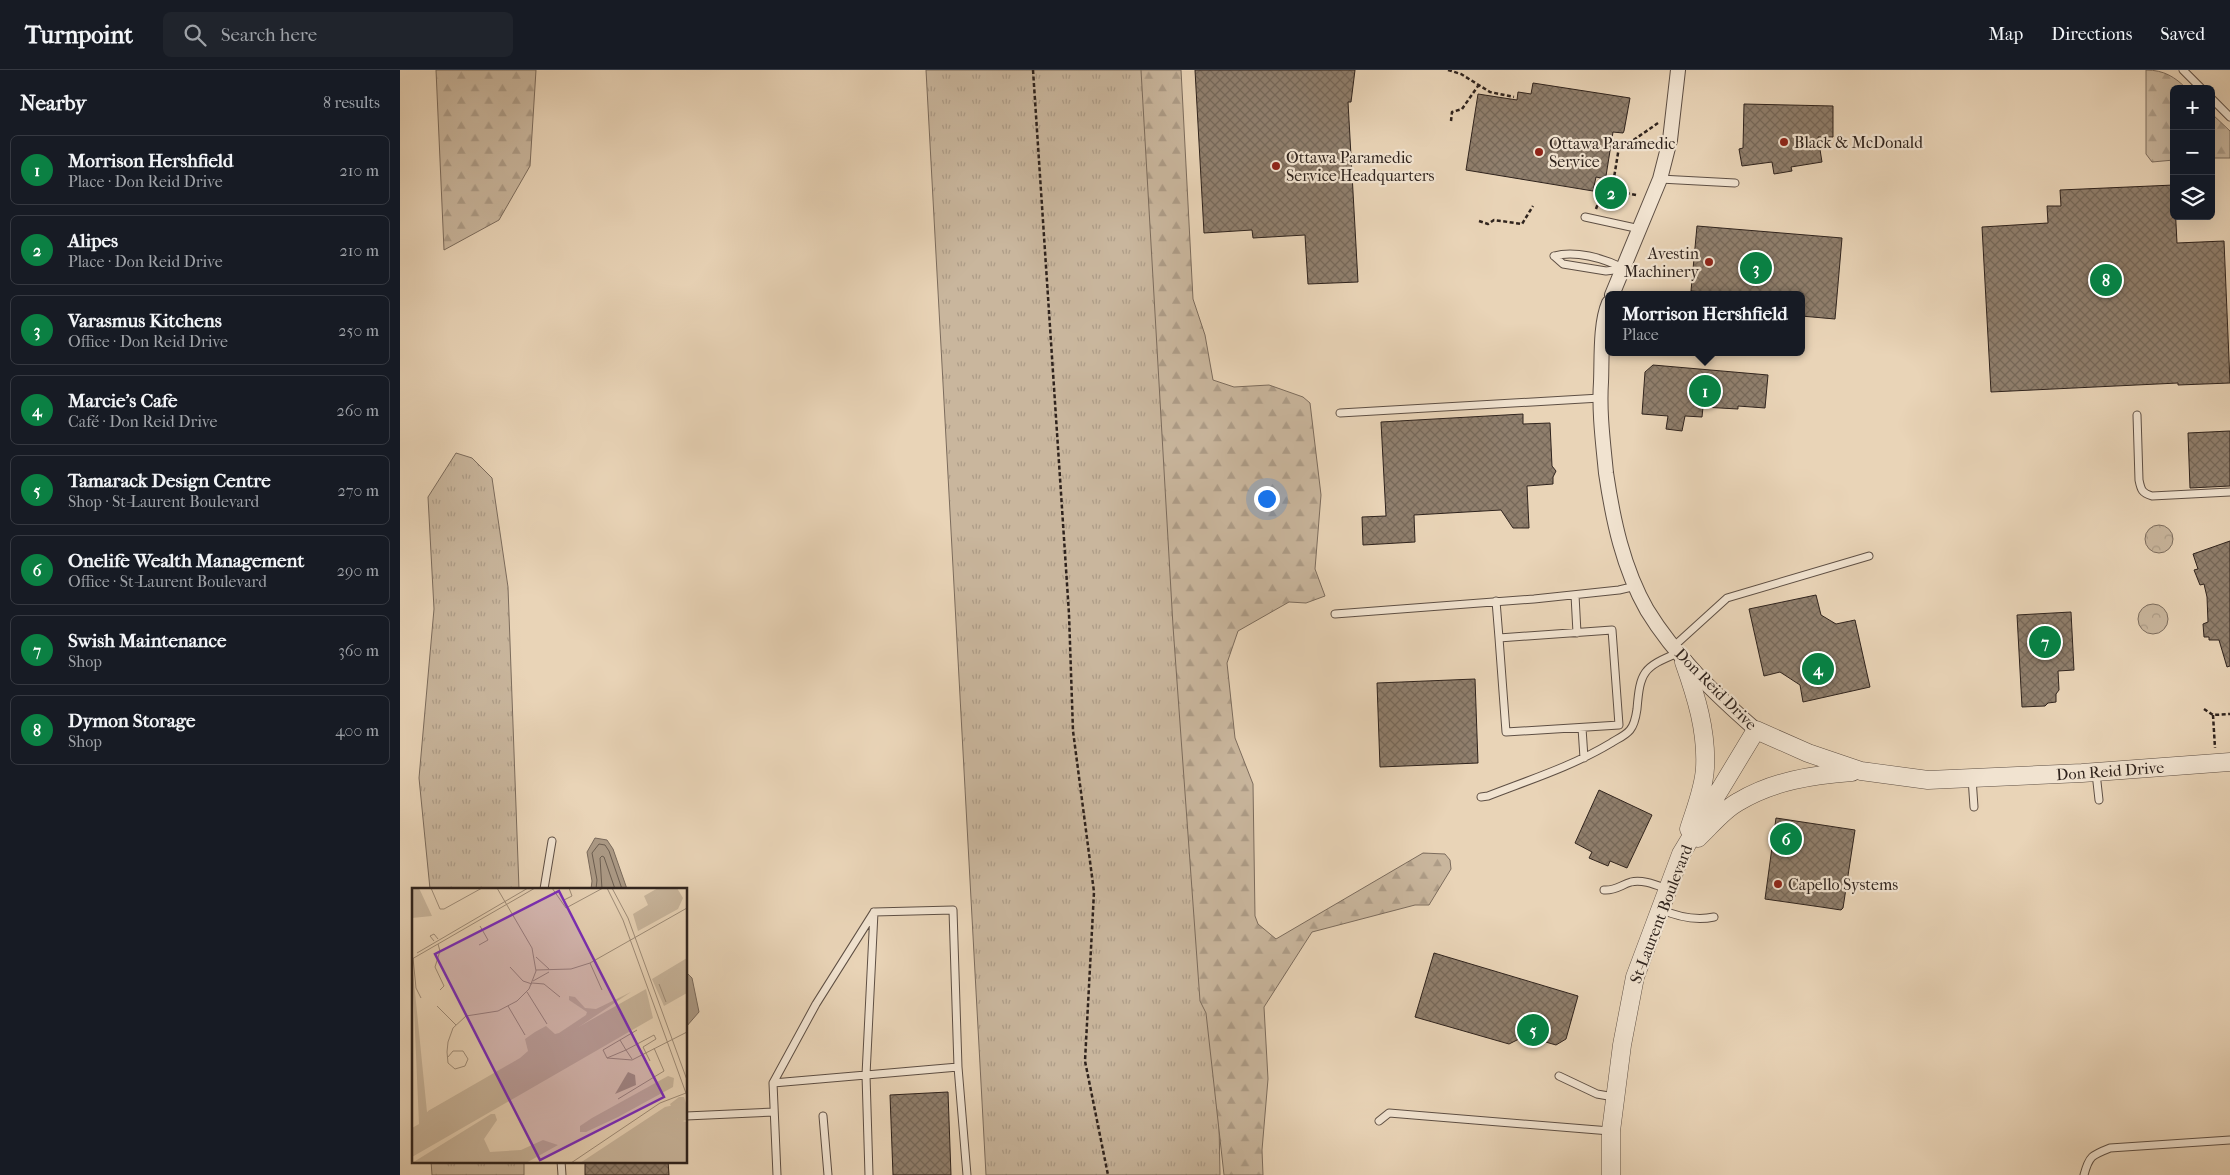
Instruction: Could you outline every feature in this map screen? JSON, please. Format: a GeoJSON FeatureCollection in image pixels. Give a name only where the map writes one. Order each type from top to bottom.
{"type":"FeatureCollection","features":[{"type":"Feature","properties":{"kind":"street"},"geometry":{"type":"LineString","coordinates":[[1614,291],[1660,179],[1670,140],[1678,70]]}},
{"type":"Feature","properties":{"kind":"street","name":"Don Reid Drive"},"geometry":{"type":"LineString","coordinates":[[1605,341],[1600,398],[1602,437],[1614,524],[1636,586],[1647,609],[1678,654],[1756,730],[1808,753],[1861,771],[1928,780],[2096,772],[2230,762]]}},
{"type":"Feature","properties":{"kind":"street"},"geometry":{"type":"LineString","coordinates":[[1678,654],[1698,705],[1704,746],[1705,770],[1681,854]]}},
{"type":"Feature","properties":{"kind":"street","name":"St-Laurent Boulevard"},"geometry":{"type":"LineString","coordinates":[[1611,1175],[1611,1131],[1615,1097],[1635,977],[1681,854],[1756,730]]}},
{"type":"Feature","properties":{"kind":"street"},"geometry":{"type":"LineString","coordinates":[[1681,854],[1736,802],[1766,788],[1809,776],[1861,771]]}},
{"type":"Feature","properties":{"kind":"lane"},"geometry":{"type":"LineString","coordinates":[[2183,70],[2198,85]]}},
{"type":"Feature","properties":{"kind":"lane"},"geometry":{"type":"LineString","coordinates":[[2215,102],[2230,117]]}},
{"type":"Feature","properties":{"kind":"lane"},"geometry":{"type":"LineString","coordinates":[[1660,179],[1735,183]]}},
{"type":"Feature","properties":{"kind":"lane"},"geometry":{"type":"LineString","coordinates":[[1584,217],[1640,229]]}},
{"type":"Feature","properties":{"kind":"lane"},"geometry":{"type":"LineString","coordinates":[[1566,253],[1610,261],[1624,269],[1606,271],[1563,264],[1554,256],[1566,253]]}},
{"type":"Feature","properties":{"kind":"lane"},"geometry":{"type":"LineString","coordinates":[[1340,413],[1600,398]]}},
{"type":"Feature","properties":{"kind":"lane"},"geometry":{"type":"LineString","coordinates":[[2137,414],[2141,490],[2152,496],[2230,492]]}},
{"type":"Feature","properties":{"kind":"lane"},"geometry":{"type":"LineString","coordinates":[[1481,797],[1488,796],[1593,754],[1630,730],[1636,716],[1639,684],[1642,675],[1647,669],[1662,659],[1678,654],[1727,598],[1869,556]]}},
{"type":"Feature","properties":{"kind":"lane"},"geometry":{"type":"LineString","coordinates":[[1335,614],[1575,595],[1636,586]]}},
{"type":"Feature","properties":{"kind":"lane"},"geometry":{"type":"LineString","coordinates":[[1575,595],[1577,633]]}},
{"type":"Feature","properties":{"kind":"lane"},"geometry":{"type":"LineString","coordinates":[[1496,601],[1498,638],[1506,732],[1619,725],[1612,630],[1498,638]]}},
{"type":"Feature","properties":{"kind":"lane"},"geometry":{"type":"LineString","coordinates":[[1582,728],[1584,758]]}},
{"type":"Feature","properties":{"kind":"lane"},"geometry":{"type":"LineString","coordinates":[[2096,772],[2099,800]]}},
{"type":"Feature","properties":{"kind":"lane"},"geometry":{"type":"LineString","coordinates":[[1972,778],[1974,807]]}},
{"type":"Feature","properties":{"kind":"lane"},"geometry":{"type":"LineString","coordinates":[[544,888],[552,841]]}},
{"type":"Feature","properties":{"kind":"lane"},"geometry":{"type":"LineString","coordinates":[[1604,890],[1613,890],[1632,882],[1642,882],[1668,889]]}},
{"type":"Feature","properties":{"kind":"lane"},"geometry":{"type":"LineString","coordinates":[[1660,909],[1685,918],[1714,917]]}},
{"type":"Feature","properties":{"kind":"lane"},"geometry":{"type":"LineString","coordinates":[[874,912],[954,910],[958,1067],[967,1175]]}},
{"type":"Feature","properties":{"kind":"lane"},"geometry":{"type":"LineString","coordinates":[[869,1175],[866,1075],[874,912]]}},
{"type":"Feature","properties":{"kind":"lane"},"geometry":{"type":"LineString","coordinates":[[778,1175],[773,1083],[816,1004],[874,912]]}},
{"type":"Feature","properties":{"kind":"lane"},"geometry":{"type":"LineString","coordinates":[[773,1083],[958,1067]]}},
{"type":"Feature","properties":{"kind":"lane"},"geometry":{"type":"LineString","coordinates":[[1559,1076],[1597,1094],[1615,1097]]}},
{"type":"Feature","properties":{"kind":"lane"},"geometry":{"type":"LineString","coordinates":[[688,1116],[774,1112]]}},
{"type":"Feature","properties":{"kind":"lane"},"geometry":{"type":"LineString","coordinates":[[1378,1121],[1389,1113],[1611,1131]]}},
{"type":"Feature","properties":{"kind":"lane"},"geometry":{"type":"LineString","coordinates":[[823,1116],[828,1175]]}},
{"type":"Feature","properties":{"kind":"lane"},"geometry":{"type":"LineString","coordinates":[[2084,1175],[2087,1162],[2094,1154],[2110,1148],[2230,1140]]}},
{"type":"Feature","properties":{"kind":"lane"},"geometry":{"type":"LineString","coordinates":[[561,1162],[562,1175]]}},
{"type":"Feature","properties":{"kind":"path"},"geometry":{"type":"LineString","coordinates":[[1033,70],[1069,614],[1074,731],[1094,892],[1085,1061],[1108,1175]]}},
{"type":"Feature","properties":{"kind":"path"},"geometry":{"type":"LineString","coordinates":[[1448,70],[1461,74],[1490,92],[1514,97]]}},
{"type":"Feature","properties":{"kind":"path"},"geometry":{"type":"LineString","coordinates":[[1451,121],[1452,112],[1462,109],[1478,86]]}},
{"type":"Feature","properties":{"kind":"path"},"geometry":{"type":"LineString","coordinates":[[1612,190],[1619,147],[1625,146],[1658,123]]}},
{"type":"Feature","properties":{"kind":"path"},"geometry":{"type":"LineString","coordinates":[[1594,219],[1601,195],[1612,190],[1636,195]]}},
{"type":"Feature","properties":{"kind":"path"},"geometry":{"type":"LineString","coordinates":[[1479,222],[1488,224],[1494,220],[1522,224],[1532,206]]}},
{"type":"Feature","properties":{"kind":"path"},"geometry":{"type":"LineString","coordinates":[[2204,709],[2213,715],[2230,714]]}},
{"type":"Feature","properties":{"kind":"path"},"geometry":{"type":"LineString","coordinates":[[2213,715],[2215,749]]}},
{"type":"Feature","properties":{"kind":"green space"},"geometry":{"type":"Polygon","coordinates":[[[436,70],[536,70],[530,166],[499,220],[444,250],[436,70]]]}},
{"type":"Feature","properties":{"kind":"green space"},"geometry":{"type":"Polygon","coordinates":[[[926,70],[1177,70],[1210,656],[1220,1175],[986,1175],[926,70]]]}},
{"type":"Feature","properties":{"kind":"green space"},"geometry":{"type":"Polygon","coordinates":[[[1141,70],[1181,70],[1193,299],[1205,335],[1213,380],[1234,387],[1269,385],[1303,397],[1310,403],[1321,495],[1315,569],[1325,596],[1306,603],[1289,602],[1238,631],[1227,663],[1235,738],[1253,784],[1255,916],[1258,924],[1276,939],[1423,853],[1445,854],[1450,860],[1451,869],[1429,905],[1415,905],[1312,932],[1264,1007],[1268,1079],[1262,1150],[1263,1175],[1224,1175],[1206,1013],[1200,1001],[1173,626],[1141,70]]]}},
{"type":"Feature","properties":{"kind":"green space"},"geometry":{"type":"Polygon","coordinates":[[[2146,70],[2158,71],[2169,75],[2182,85],[2170,85],[2170,160],[2152,162],[2146,154],[2146,70]]]}},
{"type":"Feature","properties":{"kind":"green space"},"geometry":{"type":"Polygon","coordinates":[[[2215,117],[2230,131],[2230,158],[2215,158],[2215,117]]]}},
{"type":"Feature","properties":{"kind":"green space"},"geometry":{"type":"Polygon","coordinates":[[[456,453],[472,458],[492,478],[508,587],[519,888],[430,888],[419,778],[434,609],[428,497],[456,453]]]}},
{"type":"Feature","properties":{"kind":"green space"},"geometry":{"type":"Polygon","coordinates":[[[2159,525],[2169,529],[2173,539],[2169,549],[2159,553],[2149,549],[2145,539],[2149,529],[2159,525]]]}},
{"type":"Feature","properties":{"kind":"green space"},"geometry":{"type":"Polygon","coordinates":[[[2153,604],[2164,608],[2168,619],[2164,630],[2153,634],[2142,630],[2138,619],[2142,608],[2153,604]]]}},
{"type":"Feature","properties":{"kind":"green space"},"geometry":{"type":"Polygon","coordinates":[[[431,1162],[524,1162],[524,1175],[432,1175],[431,1162]]]}},
{"type":"Feature","properties":{"kind":"water"},"geometry":{"type":"Polygon","coordinates":[[[595,838],[607,840],[613,849],[627,888],[591,888],[592,881],[587,852],[595,838]]]}},
{"type":"Feature","properties":{"kind":"water"},"geometry":{"type":"Polygon","coordinates":[[[688,974],[692,978],[699,1012],[688,1025],[688,974]]]}},
{"type":"Feature","properties":{"kind":"building","name":"Ottawa Paramedic Service Headquarters"},"geometry":{"type":"Polygon","coordinates":[[[1195,70],[1355,70],[1351,102],[1348,102],[1358,282],[1308,284],[1305,235],[1253,238],[1252,230],[1204,233],[1195,70]]]}},
{"type":"Feature","properties":{"kind":"building","name":"Ottawa Paramedic Service"},"geometry":{"type":"Polygon","coordinates":[[[1533,83],[1630,98],[1623,133],[1613,132],[1605,179],[1596,177],[1593,191],[1466,170],[1478,94],[1517,100],[1518,92],[1531,94],[1533,83]]]}},
{"type":"Feature","properties":{"kind":"building","name":"Black & McDonald"},"geometry":{"type":"Polygon","coordinates":[[[1744,104],[1833,106],[1833,137],[1818,137],[1822,162],[1791,167],[1792,171],[1774,174],[1772,162],[1742,166],[1739,149],[1743,148],[1744,104]]]}},
{"type":"Feature","properties":{"kind":"building"},"geometry":{"type":"Polygon","coordinates":[[[2170,185],[2170,220],[2176,220],[2177,243],[2224,241],[2230,383],[2178,385],[2178,383],[1991,392],[1982,227],[2048,223],[2047,206],[2061,206],[2060,190],[2170,185]]]}},
{"type":"Feature","properties":{"kind":"building"},"geometry":{"type":"Polygon","coordinates":[[[1697,226],[1842,238],[1835,319],[1805,316],[1805,291],[1691,291],[1697,226]]]}},
{"type":"Feature","properties":{"kind":"building"},"geometry":{"type":"Polygon","coordinates":[[[1653,365],[1768,375],[1765,408],[1738,406],[1738,409],[1703,407],[1702,417],[1685,416],[1682,431],[1666,429],[1668,416],[1642,414],[1645,372],[1653,365]]]}},
{"type":"Feature","properties":{"kind":"building"},"geometry":{"type":"Polygon","coordinates":[[[1523,414],[1523,424],[1550,423],[1552,466],[1556,471],[1553,477],[1553,484],[1527,486],[1529,528],[1513,528],[1501,510],[1414,515],[1415,542],[1363,545],[1362,517],[1386,516],[1381,422],[1523,414]]]}},
{"type":"Feature","properties":{"kind":"building"},"geometry":{"type":"Polygon","coordinates":[[[2230,431],[2230,486],[2190,488],[2188,433],[2230,431]]]}},
{"type":"Feature","properties":{"kind":"building"},"geometry":{"type":"Polygon","coordinates":[[[2230,541],[2230,666],[2227,667],[2219,640],[2209,640],[2209,637],[2204,637],[2203,624],[2208,622],[2207,597],[2204,584],[2200,585],[2194,570],[2198,569],[2193,554],[2230,541]]]}},
{"type":"Feature","properties":{"kind":"building"},"geometry":{"type":"Polygon","coordinates":[[[1816,595],[1821,615],[1836,624],[1855,620],[1870,687],[1803,702],[1800,685],[1780,672],[1764,676],[1749,609],[1816,595]]]}},
{"type":"Feature","properties":{"kind":"building"},"geometry":{"type":"Polygon","coordinates":[[[2071,612],[2074,670],[2058,671],[2059,690],[2056,694],[2056,702],[2048,703],[2045,706],[2022,707],[2017,615],[2071,612]]]}},
{"type":"Feature","properties":{"kind":"building"},"geometry":{"type":"Polygon","coordinates":[[[1475,679],[1478,763],[1380,767],[1377,683],[1475,679]]]}},
{"type":"Feature","properties":{"kind":"building"},"geometry":{"type":"Polygon","coordinates":[[[1599,790],[1652,815],[1627,868],[1610,861],[1608,866],[1589,858],[1592,852],[1575,843],[1599,790]]]}},
{"type":"Feature","properties":{"kind":"building"},"geometry":{"type":"Polygon","coordinates":[[[1776,818],[1855,830],[1843,908],[1841,910],[1765,899],[1776,818]]]}},
{"type":"Feature","properties":{"kind":"building"},"geometry":{"type":"Polygon","coordinates":[[[1434,953],[1578,996],[1566,1039],[1556,1045],[1525,1036],[1509,1044],[1415,1017],[1434,953]]]}},
{"type":"Feature","properties":{"kind":"building"},"geometry":{"type":"Polygon","coordinates":[[[948,1092],[951,1175],[893,1175],[890,1095],[948,1092]]]}},
{"type":"Feature","properties":{"kind":"building"},"geometry":{"type":"Polygon","coordinates":[[[585,1162],[668,1162],[669,1175],[585,1175],[585,1162]]]}},
{"type":"Feature","properties":{"kind":"place","name":"Black & McDonald"},"geometry":{"type":"Point","coordinates":[1784,142]}},
{"type":"Feature","properties":{"kind":"place","name":"Ottawa Paramedic Service"},"geometry":{"type":"Point","coordinates":[1539,152]}},
{"type":"Feature","properties":{"kind":"place","name":"Ottawa Paramedic Service Headquarters"},"geometry":{"type":"Point","coordinates":[1276,166]}},
{"type":"Feature","properties":{"kind":"place","name":"Alipes"},"geometry":{"type":"Point","coordinates":[1611,193]}},
{"type":"Feature","properties":{"kind":"place","name":"Avestin Machinery"},"geometry":{"type":"Point","coordinates":[1709,262]}},
{"type":"Feature","properties":{"kind":"place","name":"Varasmus Kitchens"},"geometry":{"type":"Point","coordinates":[1756,268]}},
{"type":"Feature","properties":{"kind":"place","name":"Dymon Storage"},"geometry":{"type":"Point","coordinates":[2106,280]}},
{"type":"Feature","properties":{"kind":"place","name":"Morrison Hershfield"},"geometry":{"type":"Point","coordinates":[1705,391]}},
{"type":"Feature","properties":{"kind":"place","name":"Swish Maintenance"},"geometry":{"type":"Point","coordinates":[2045,642]}},
{"type":"Feature","properties":{"kind":"place","name":"Marcie's Cafe"},"geometry":{"type":"Point","coordinates":[1818,669]}},
{"type":"Feature","properties":{"kind":"place","name":"Onelife Wealth Management"},"geometry":{"type":"Point","coordinates":[1786,839]}},
{"type":"Feature","properties":{"kind":"place","name":"Capello Systems"},"geometry":{"type":"Point","coordinates":[1778,884]}},
{"type":"Feature","properties":{"kind":"place","name":"Tamarack Design Centre"},"geometry":{"type":"Point","coordinates":[1533,1030]}}]}
